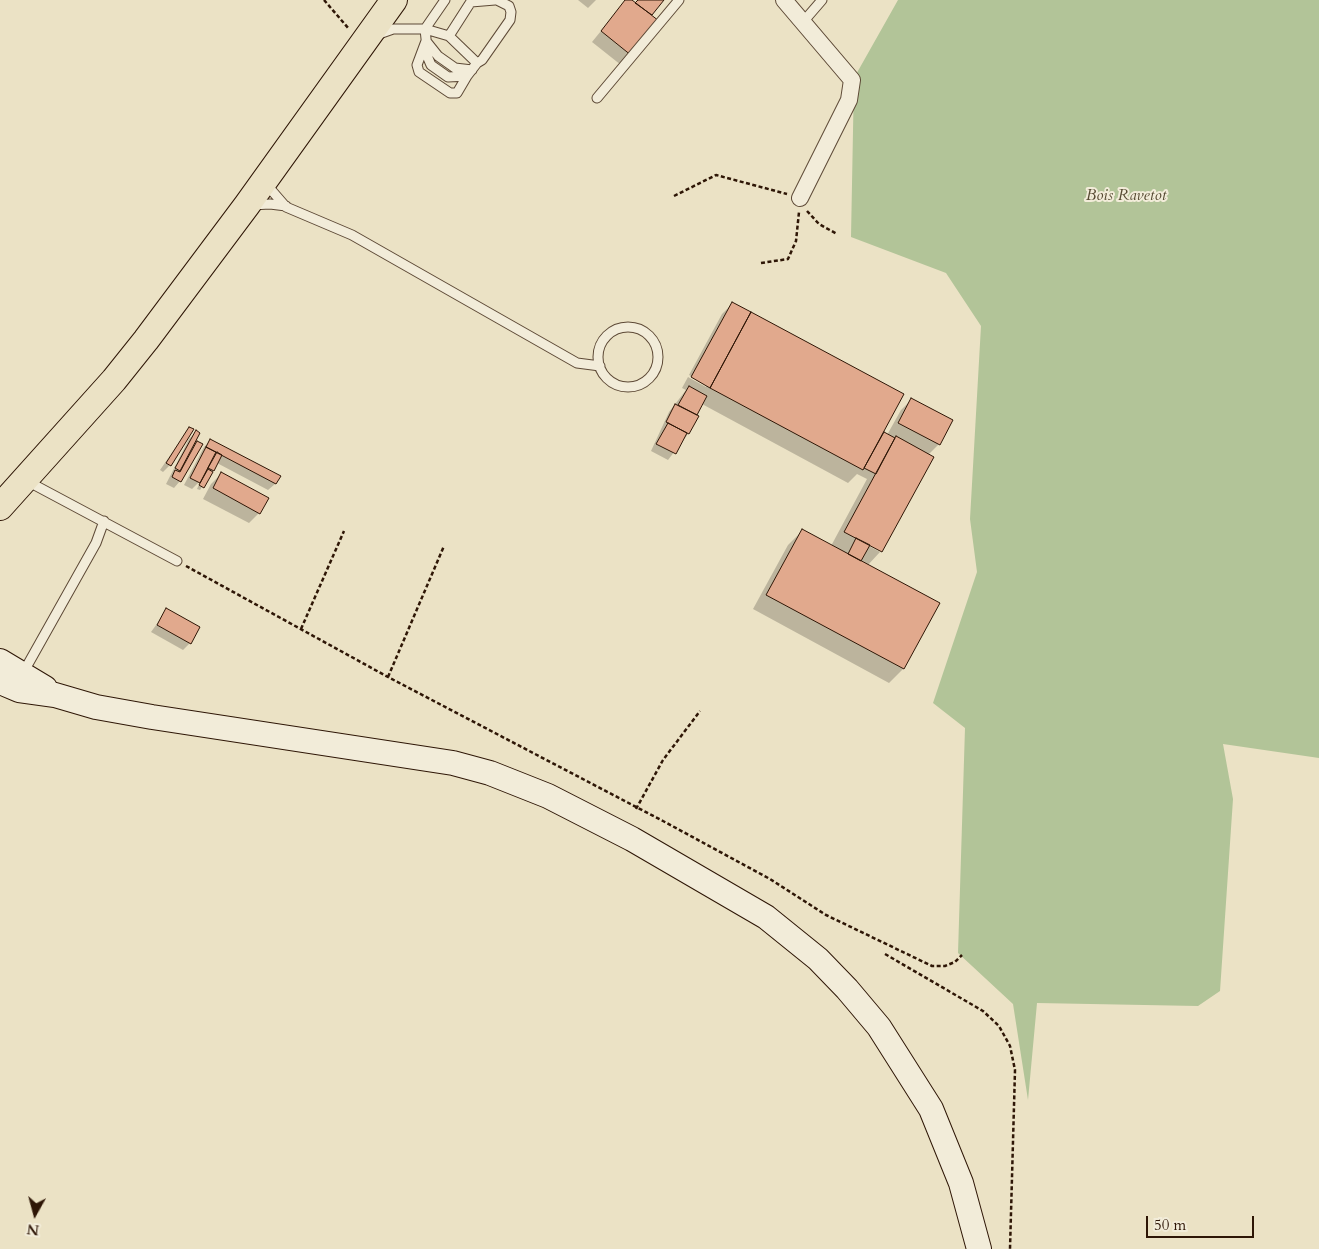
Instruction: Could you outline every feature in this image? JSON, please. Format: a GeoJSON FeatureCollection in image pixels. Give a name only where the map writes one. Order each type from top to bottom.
{"type":"FeatureCollection","features":[{"type":"Feature","properties":{"kind":"main road"},"geometry":{"type":"LineString","coordinates":[[0,507],[12,480],[138,326],[376,0]]}},
{"type":"Feature","properties":{"kind":"main road"},"geometry":{"type":"LineString","coordinates":[[12,480],[119,373],[264,182],[394,0]]}},
{"type":"Feature","properties":{"kind":"main road"},"geometry":{"type":"LineString","coordinates":[[0,661],[55,695]]}},
{"type":"Feature","properties":{"kind":"main road"},"geometry":{"type":"LineString","coordinates":[[0,682],[19,690],[55,695],[96,707],[408,754],[490,773],[548,796],[624,835],[766,917],[818,959],[847,989],[880,1028],[906,1067],[931,1109],[946,1142],[961,1183],[978,1249]]}},
{"type":"Feature","properties":{"kind":"street"},"geometry":{"type":"LineString","coordinates":[[784,0],[852,80],[849,100],[800,198]]}},
{"type":"Feature","properties":{"kind":"lane"},"geometry":{"type":"LineString","coordinates":[[445,0],[425,29],[431,65],[448,77],[472,69]]}},
{"type":"Feature","properties":{"kind":"lane"},"geometry":{"type":"LineString","coordinates":[[426,41],[417,65],[419,72],[450,93],[457,93],[472,69],[482,60],[510,20],[509,6],[496,0],[471,1],[449,36]]}},
{"type":"Feature","properties":{"kind":"lane"},"geometry":{"type":"LineString","coordinates":[[597,98],[679,0]]}},
{"type":"Feature","properties":{"kind":"lane"},"geometry":{"type":"LineString","coordinates":[[803,22],[822,0]]}},
{"type":"Feature","properties":{"kind":"lane"},"geometry":{"type":"LineString","coordinates":[[292,141],[332,96],[379,34],[392,29],[425,29],[449,36],[472,69]]}},
{"type":"Feature","properties":{"kind":"lane"},"geometry":{"type":"LineString","coordinates":[[264,182],[286,206]]}},
{"type":"Feature","properties":{"kind":"lane"},"geometry":{"type":"LineString","coordinates":[[247,205],[270,204],[286,206],[352,235],[577,363],[600,366]]}},
{"type":"Feature","properties":{"kind":"lane"},"geometry":{"type":"LineString","coordinates":[[634,327],[643,331],[656,346],[658,356],[653,374],[638,385],[619,386],[604,374],[600,366],[600,346],[606,337],[619,329],[634,327]]}},
{"type":"Feature","properties":{"kind":"lane"},"geometry":{"type":"LineString","coordinates":[[12,480],[61,498],[176,561]]}},
{"type":"Feature","properties":{"kind":"lane"},"geometry":{"type":"LineString","coordinates":[[23,674],[96,543],[104,521]]}},
{"type":"Feature","properties":{"kind":"path"},"geometry":{"type":"LineString","coordinates":[[324,0],[352,33]]}},
{"type":"Feature","properties":{"kind":"path"},"geometry":{"type":"LineString","coordinates":[[674,196],[716,175],[800,198],[807,212],[819,224],[837,234]]}},
{"type":"Feature","properties":{"kind":"path"},"geometry":{"type":"LineString","coordinates":[[761,263],[788,259],[796,241],[800,198]]}},
{"type":"Feature","properties":{"kind":"path"},"geometry":{"type":"LineString","coordinates":[[301,629],[344,531]]}},
{"type":"Feature","properties":{"kind":"path"},"geometry":{"type":"LineString","coordinates":[[388,677],[444,546]]}},
{"type":"Feature","properties":{"kind":"path"},"geometry":{"type":"LineString","coordinates":[[176,561],[388,677],[770,879],[826,915],[932,966],[945,966],[955,962],[962,955]]}},
{"type":"Feature","properties":{"kind":"path"},"geometry":{"type":"LineString","coordinates":[[636,808],[663,760],[700,711]]}},
{"type":"Feature","properties":{"kind":"path"},"geometry":{"type":"LineString","coordinates":[[885,954],[983,1011],[999,1026],[1010,1046],[1015,1070],[1010,1249]]}},
{"type":"Feature","properties":{"kind":"green space","name":"Bois Ravetot"},"geometry":{"type":"Polygon","coordinates":[[[898,0],[1319,0],[1319,758],[1223,744],[1233,799],[1220,991],[1198,1006],[1037,1003],[1028,1100],[1013,1004],[958,953],[965,728],[933,703],[977,572],[970,519],[981,326],[946,273],[851,237],[854,78],[898,0]]]}},
{"type":"Feature","properties":{"kind":"building"},"geometry":{"type":"Polygon","coordinates":[[[625,0],[632,0],[659,21],[632,56],[601,31],[625,0]]]}},
{"type":"Feature","properties":{"kind":"building"},"geometry":{"type":"Polygon","coordinates":[[[638,0],[664,0],[652,15],[635,3],[638,0]]]}},
{"type":"Feature","properties":{"kind":"building"},"geometry":{"type":"Polygon","coordinates":[[[732,302],[751,312],[710,388],[691,377],[732,302]]]}},
{"type":"Feature","properties":{"kind":"building"},"geometry":{"type":"Polygon","coordinates":[[[751,312],[904,394],[863,470],[710,388],[751,312]]]}},
{"type":"Feature","properties":{"kind":"building"},"geometry":{"type":"Polygon","coordinates":[[[689,386],[707,396],[697,415],[678,405],[689,386]]]}},
{"type":"Feature","properties":{"kind":"building"},"geometry":{"type":"Polygon","coordinates":[[[911,398],[953,420],[940,445],[898,423],[911,398]]]}},
{"type":"Feature","properties":{"kind":"building"},"geometry":{"type":"Polygon","coordinates":[[[675,404],[699,416],[689,434],[666,422],[675,404]]]}},
{"type":"Feature","properties":{"kind":"building"},"geometry":{"type":"Polygon","coordinates":[[[668,423],[687,433],[676,454],[656,444],[668,423]]]}},
{"type":"Feature","properties":{"kind":"building"},"geometry":{"type":"Polygon","coordinates":[[[189,427],[194,429],[171,466],[166,463],[189,427]]]}},
{"type":"Feature","properties":{"kind":"building"},"geometry":{"type":"Polygon","coordinates":[[[196,430],[200,433],[180,471],[175,468],[196,430]]]}},
{"type":"Feature","properties":{"kind":"building"},"geometry":{"type":"Polygon","coordinates":[[[884,432],[895,438],[876,474],[864,468],[884,432]]]}},
{"type":"Feature","properties":{"kind":"building"},"geometry":{"type":"Polygon","coordinates":[[[896,436],[934,457],[882,552],[844,532],[896,436]]]}},
{"type":"Feature","properties":{"kind":"building"},"geometry":{"type":"Polygon","coordinates":[[[210,439],[281,476],[276,484],[206,447],[210,439]]]}},
{"type":"Feature","properties":{"kind":"building"},"geometry":{"type":"Polygon","coordinates":[[[197,441],[203,444],[181,482],[172,477],[175,470],[180,472],[197,441]]]}},
{"type":"Feature","properties":{"kind":"building"},"geometry":{"type":"Polygon","coordinates":[[[206,447],[216,452],[200,483],[190,478],[206,447]]]}},
{"type":"Feature","properties":{"kind":"building"},"geometry":{"type":"Polygon","coordinates":[[[217,452],[222,455],[214,471],[208,468],[217,452]]]}},
{"type":"Feature","properties":{"kind":"building"},"geometry":{"type":"Polygon","coordinates":[[[208,469],[213,472],[204,488],[199,485],[208,469]]]}},
{"type":"Feature","properties":{"kind":"building"},"geometry":{"type":"Polygon","coordinates":[[[221,472],[269,498],[260,514],[213,488],[221,472]]]}},
{"type":"Feature","properties":{"kind":"building"},"geometry":{"type":"Polygon","coordinates":[[[802,529],[940,603],[904,669],[766,595],[802,529]]]}},
{"type":"Feature","properties":{"kind":"building"},"geometry":{"type":"Polygon","coordinates":[[[856,538],[870,545],[861,561],[848,554],[856,538]]]}},
{"type":"Feature","properties":{"kind":"building"},"geometry":{"type":"Polygon","coordinates":[[[166,608],[200,627],[191,644],[157,625],[166,608]]]}}]}
